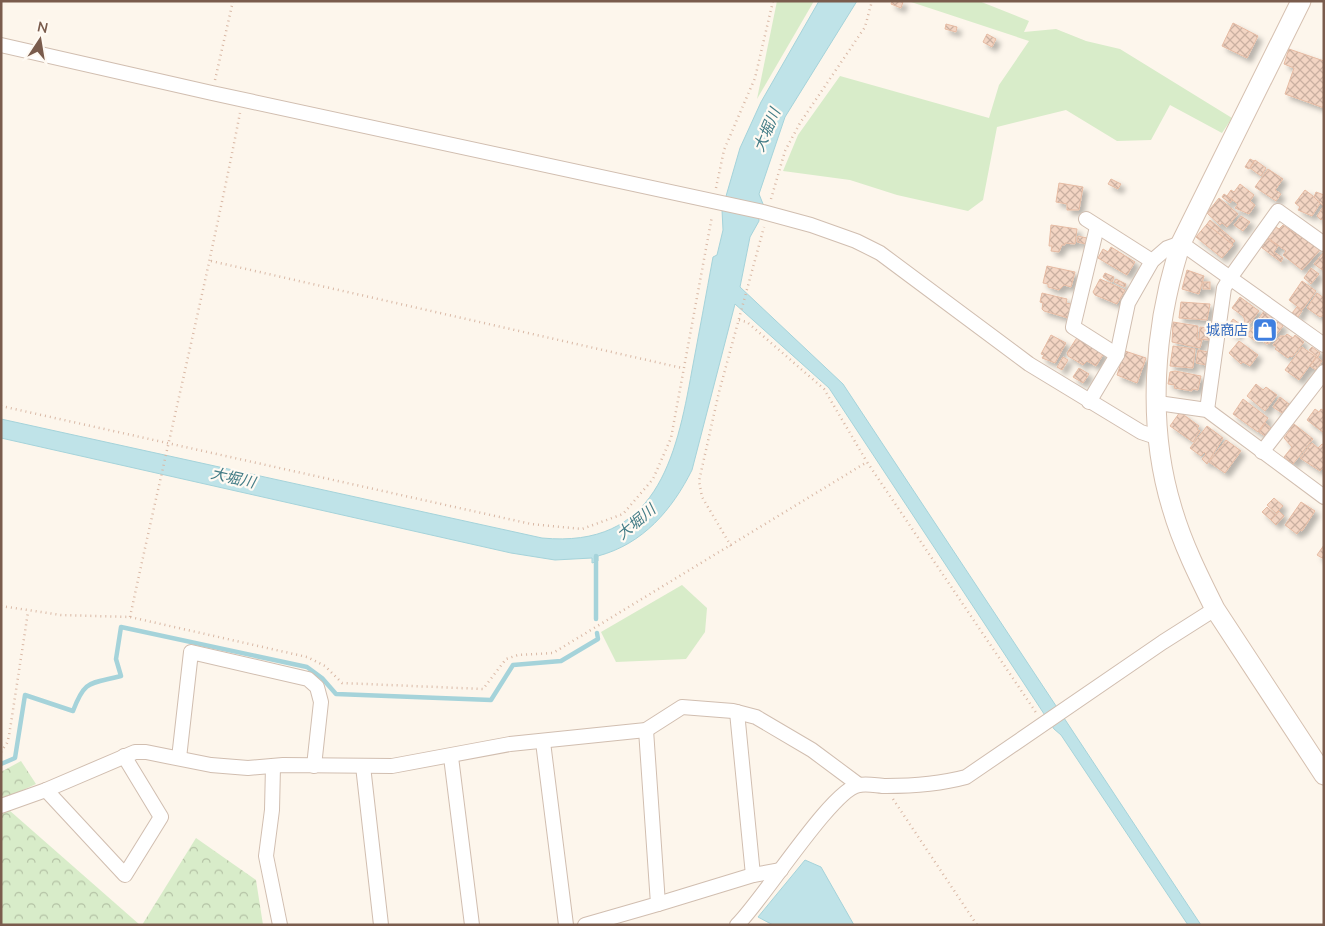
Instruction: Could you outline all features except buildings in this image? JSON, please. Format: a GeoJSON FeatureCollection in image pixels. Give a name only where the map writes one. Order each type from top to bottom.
{"type":"FeatureCollection","features":[{"type":"Feature","properties":{"kind":"street"},"geometry":{"type":"LineString","coordinates":[[1301,1],[1182,243],[1168,286],[1158,344],[1159,438],[1172,508],[1190,557],[1215,609],[1324,775]]}},
{"type":"Feature","properties":{"kind":"street"},"geometry":{"type":"LineString","coordinates":[[1,45],[243,100],[718,202],[811,225],[856,241],[880,253],[1028,364],[1141,432],[1159,438]]}},
{"type":"Feature","properties":{"kind":"street"},"geometry":{"type":"LineString","coordinates":[[1207,410],[1224,288],[1230,278],[1278,211],[1324,244]]}},
{"type":"Feature","properties":{"kind":"street"},"geometry":{"type":"LineString","coordinates":[[1117,355],[1073,327],[1092,223],[1152,260]]}},
{"type":"Feature","properties":{"kind":"street"},"geometry":{"type":"LineString","coordinates":[[1089,402],[1117,355],[1128,303],[1152,260],[1167,248],[1182,243]]}},
{"type":"Feature","properties":{"kind":"street"},"geometry":{"type":"LineString","coordinates":[[1182,243],[1324,345]]}},
{"type":"Feature","properties":{"kind":"street"},"geometry":{"type":"LineString","coordinates":[[1262,452],[1324,372]]}},
{"type":"Feature","properties":{"kind":"street"},"geometry":{"type":"LineString","coordinates":[[1158,403],[1207,410],[1324,497]]}},
{"type":"Feature","properties":{"kind":"street"},"geometry":{"type":"LineString","coordinates":[[1,806],[46,790],[135,752],[146,752],[211,765],[248,768],[273,766],[392,766],[451,757],[510,744],[543,742],[590,734],[646,730],[682,706],[756,716],[812,750],[859,785],[885,786],[948,782],[966,777],[1046,724],[1163,642],[1215,609]]}},
{"type":"Feature","properties":{"kind":"street"},"geometry":{"type":"LineString","coordinates":[[179,758],[191,652],[308,679],[317,687],[321,702],[314,766]]}},
{"type":"Feature","properties":{"kind":"street"},"geometry":{"type":"LineString","coordinates":[[737,712],[753,875]]}},
{"type":"Feature","properties":{"kind":"street"},"geometry":{"type":"LineString","coordinates":[[646,730],[658,904]]}},
{"type":"Feature","properties":{"kind":"street"},"geometry":{"type":"LineString","coordinates":[[543,742],[566,925]]}},
{"type":"Feature","properties":{"kind":"street"},"geometry":{"type":"LineString","coordinates":[[46,790],[125,875],[160,817],[124,756]]}},
{"type":"Feature","properties":{"kind":"street"},"geometry":{"type":"LineString","coordinates":[[451,757],[472,925]]}},
{"type":"Feature","properties":{"kind":"street"},"geometry":{"type":"LineString","coordinates":[[273,766],[272,810],[266,856],[280,925]]}},
{"type":"Feature","properties":{"kind":"street"},"geometry":{"type":"LineString","coordinates":[[363,766],[381,925]]}},
{"type":"Feature","properties":{"kind":"street"},"geometry":{"type":"LineString","coordinates":[[737,925],[752,909],[840,797],[859,785]]}},
{"type":"Feature","properties":{"kind":"street"},"geometry":{"type":"LineString","coordinates":[[585,925],[753,875],[781,870]]}},
{"type":"Feature","properties":{"kind":"path"},"geometry":{"type":"LineString","coordinates":[[212,93],[233,1]]}},
{"type":"Feature","properties":{"kind":"path"},"geometry":{"type":"LineString","coordinates":[[1,406],[531,524],[582,529],[622,514],[653,479],[671,438],[682,368],[718,202],[717,176],[724,150],[755,78],[773,1]]}},
{"type":"Feature","properties":{"kind":"path"},"geometry":{"type":"LineString","coordinates":[[730,546],[702,497],[699,481],[719,392],[747,292],[765,213],[785,151],[800,123],[865,27],[872,1]]}},
{"type":"Feature","properties":{"kind":"path"},"geometry":{"type":"LineString","coordinates":[[130,617],[158,485],[211,261],[243,100]]}},
{"type":"Feature","properties":{"kind":"path"},"geometry":{"type":"LineString","coordinates":[[211,261],[682,368]]}},
{"type":"Feature","properties":{"kind":"path"},"geometry":{"type":"LineString","coordinates":[[739,320],[747,322],[824,389],[867,462],[1046,724]]}},
{"type":"Feature","properties":{"kind":"path"},"geometry":{"type":"LineString","coordinates":[[1,606],[28,612],[130,617],[307,657],[325,666],[342,683],[484,689],[506,659],[518,655],[553,653],[867,462]]}},
{"type":"Feature","properties":{"kind":"path"},"geometry":{"type":"LineString","coordinates":[[1,752],[9,736],[28,612]]}},
{"type":"Feature","properties":{"kind":"path"},"geometry":{"type":"LineString","coordinates":[[194,637],[195,632]]}},
{"type":"Feature","properties":{"kind":"path"},"geometry":{"type":"LineString","coordinates":[[885,786],[977,925]]}},
{"type":"Feature","properties":{"kind":"green space"},"geometry":{"type":"Polygon","coordinates":[[[777,1],[814,1],[757,99],[777,1]]]}},
{"type":"Feature","properties":{"kind":"green space"},"geometry":{"type":"Polygon","coordinates":[[[908,1],[979,1],[1029,21],[1024,32],[1056,29],[1086,41],[1120,49],[1232,118],[1222,133],[1170,105],[1151,140],[1117,141],[1066,110],[997,127],[983,200],[968,211],[897,195],[850,180],[783,171],[798,135],[840,76],[989,118],[999,85],[1029,41],[908,1]]]}},
{"type":"Feature","properties":{"kind":"green space"},"geometry":{"type":"Polygon","coordinates":[[[682,585],[707,608],[705,632],[686,659],[616,662],[601,632],[682,585]]]}},
{"type":"Feature","properties":{"kind":"green space"},"geometry":{"type":"Polygon","coordinates":[[[21,761],[36,784],[1,800],[1,772],[21,761]]]}},
{"type":"Feature","properties":{"kind":"green space"},"geometry":{"type":"Polygon","coordinates":[[[1,803],[140,925],[1,925],[1,803]]]}},
{"type":"Feature","properties":{"kind":"green space"},"geometry":{"type":"Polygon","coordinates":[[[196,838],[256,880],[263,925],[142,925],[196,838]]]}},
{"type":"Feature","properties":{"kind":"water","name":"大堀川"},"geometry":{"type":"Polygon","coordinates":[[[819,1],[857,1],[785,117],[759,194],[763,204],[758,206],[759,221],[750,237],[740,287],[843,384],[1201,925],[1188,925],[1061,735],[1054,729],[829,388],[735,304],[692,470],[684,485],[654,524],[629,543],[598,556],[598,561],[592,563],[592,558],[555,560],[511,553],[1,438],[1,419],[542,538],[581,538],[611,529],[635,513],[654,492],[668,465],[686,403],[713,257],[717,255],[723,230],[722,210],[740,148],[761,102],[819,1]]]}},
{"type":"Feature","properties":{"kind":"water"},"geometry":{"type":"Polygon","coordinates":[[[805,860],[821,867],[854,925],[773,925],[758,917],[805,860]]]}},
{"type":"Feature","properties":{"kind":"waterway"},"geometry":{"type":"LineString","coordinates":[[596,556],[596,619]]}},
{"type":"Feature","properties":{"kind":"waterway"},"geometry":{"type":"LineString","coordinates":[[1,764],[15,758],[25,695],[73,711],[81,693],[90,684],[121,676],[116,659],[121,627],[307,667],[322,678],[336,694],[491,700],[513,665],[561,661],[598,639],[597,633]]}},
{"type":"Feature","properties":{"kind":"place","name":"城商店"},"geometry":{"type":"Point","coordinates":[1265,330]}}]}
